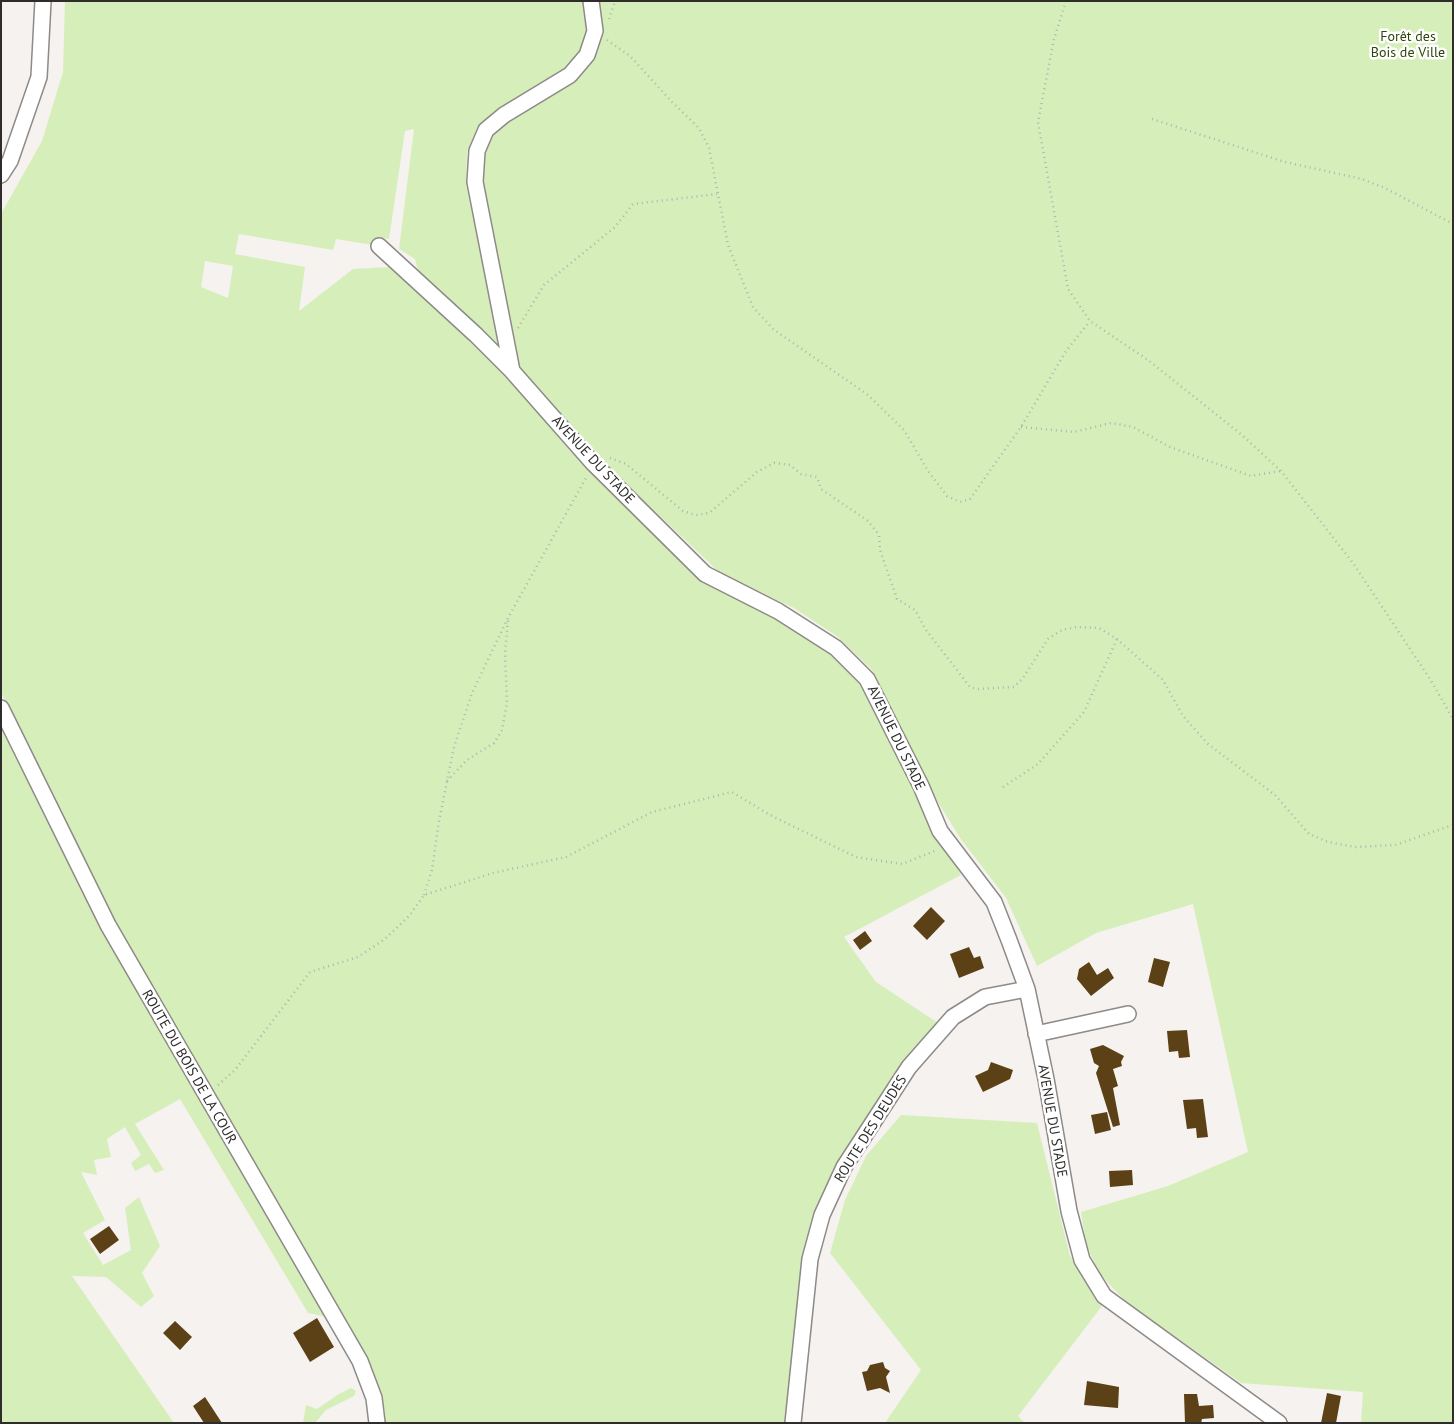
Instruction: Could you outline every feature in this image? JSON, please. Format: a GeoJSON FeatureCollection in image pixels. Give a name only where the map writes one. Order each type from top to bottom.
{"type":"FeatureCollection","features":[{"type":"Feature","properties":{"kind":"street"},"geometry":{"type":"LineString","coordinates":[[1,175],[10,161],[40,77],[42,1]]}},
{"type":"Feature","properties":{"kind":"street","name":"AVENUE DU STADE"},"geometry":{"type":"LineString","coordinates":[[591,1],[595,31],[587,55],[570,74],[504,115],[486,130],[476,151],[475,182],[512,371],[593,463],[705,574],[778,610],[836,648],[867,679],[921,786],[940,831],[994,902],[1026,989],[1071,1219],[1082,1260],[1104,1296],[1279,1423]]}},
{"type":"Feature","properties":{"kind":"street"},"geometry":{"type":"LineString","coordinates":[[379,246],[476,335],[512,371]]}},
{"type":"Feature","properties":{"kind":"street","name":"ROUTE DU BOIS DE LA COUR"},"geometry":{"type":"LineString","coordinates":[[1,708],[108,925],[360,1361],[374,1398],[377,1423]]}},
{"type":"Feature","properties":{"kind":"street","name":"ROUTE DES DEUDES"},"geometry":{"type":"LineString","coordinates":[[793,1423],[810,1259],[822,1215],[844,1167],[909,1067],[953,1017],[985,997],[1026,989]]}},
{"type":"Feature","properties":{"kind":"street"},"geometry":{"type":"LineString","coordinates":[[1036,1034],[1128,1014]]}},
{"type":"Feature","properties":{"kind":"path"},"geometry":{"type":"LineString","coordinates":[[1066,1],[1054,39],[1038,122],[1068,289],[1090,322],[1148,360],[1242,435],[1281,471],[1353,563],[1430,679],[1453,719]]}},
{"type":"Feature","properties":{"kind":"path"},"geometry":{"type":"LineString","coordinates":[[595,31],[630,56],[699,128],[709,148],[728,245],[753,307],[773,329],[868,395],[904,430],[947,496],[960,502],[970,499],[1021,426],[1066,351],[1090,322]]}},
{"type":"Feature","properties":{"kind":"path"},"geometry":{"type":"LineString","coordinates":[[1152,119],[1285,162],[1362,179],[1385,188],[1453,224]]}},
{"type":"Feature","properties":{"kind":"path"},"geometry":{"type":"LineString","coordinates":[[505,338],[519,328],[544,285],[615,227],[633,204],[717,194]]}},
{"type":"Feature","properties":{"kind":"path"},"geometry":{"type":"LineString","coordinates":[[1021,426],[1074,432],[1111,423],[1132,427],[1170,447],[1251,476],[1281,471]]}},
{"type":"Feature","properties":{"kind":"path"},"geometry":{"type":"LineString","coordinates":[[203,1090],[219,1085],[235,1070],[310,972],[358,957],[385,939],[410,915],[424,895],[432,870],[454,747],[472,693],[508,618],[572,505],[593,463],[606,457],[626,464],[683,511],[696,515],[709,514],[757,472],[774,464],[790,464],[801,474],[817,477],[821,489],[868,521],[878,535],[880,550],[897,599],[915,610],[926,630],[970,687],[978,689],[1014,687],[1023,678],[1048,639],[1062,630],[1076,627],[1099,628],[1117,639],[1163,680],[1184,716],[1208,744],[1275,795],[1309,834],[1328,842],[1355,847],[1395,845],[1453,825]]}},
{"type":"Feature","properties":{"kind":"path"},"geometry":{"type":"LineString","coordinates":[[447,781],[467,760],[494,743],[502,730],[507,703],[505,653],[508,618]]}},
{"type":"Feature","properties":{"kind":"path"},"geometry":{"type":"LineString","coordinates":[[1003,787],[1038,764],[1084,712],[1117,639]]}},
{"type":"Feature","properties":{"kind":"path"},"geometry":{"type":"LineString","coordinates":[[424,895],[493,873],[566,856],[652,812],[732,792],[770,814],[856,857],[902,864],[950,845]]}},
{"type":"Feature","properties":{"kind":"green space"},"geometry":{"type":"Polygon","coordinates":[[[65,1],[583,1],[589,29],[578,54],[564,72],[496,111],[477,128],[467,152],[466,185],[504,357],[418,271],[415,259],[399,249],[414,129],[405,131],[389,239],[380,238],[379,246],[336,239],[333,250],[239,234],[235,254],[305,267],[299,311],[353,269],[389,267],[506,374],[568,449],[654,533],[832,653],[862,685],[936,832],[961,875],[844,937],[876,982],[938,1023],[899,1069],[835,1170],[813,1220],[801,1265],[786,1423],[383,1423],[375,1378],[360,1346],[110,915],[1,692],[1,214],[42,141],[63,72],[65,1]],[[205,261],[201,287],[228,298],[233,266],[205,261]]]}},
{"type":"Feature","properties":{"kind":"green space","name":"Forêt des Bois de Ville"},"geometry":{"type":"Polygon","coordinates":[[[599,1],[1453,1],[1453,1423],[1361,1423],[1363,1392],[1241,1383],[1126,1302],[1099,1273],[1086,1244],[1081,1212],[1168,1186],[1248,1152],[1193,904],[1096,933],[1037,966],[1006,898],[960,838],[927,784],[872,670],[838,637],[794,608],[719,572],[583,443],[520,367],[484,185],[484,153],[494,134],[517,113],[575,80],[594,60],[604,33],[599,1]]]}},
{"type":"Feature","properties":{"kind":"green space"},"geometry":{"type":"Polygon","coordinates":[[[1,713],[327,1317],[308,1313],[180,1099],[135,1124],[164,1170],[155,1173],[149,1164],[135,1171],[131,1163],[141,1155],[125,1127],[107,1139],[111,1157],[94,1160],[97,1175],[81,1172],[105,1220],[83,1233],[103,1265],[131,1250],[125,1208],[139,1197],[160,1246],[142,1273],[154,1296],[141,1307],[106,1277],[72,1276],[174,1423],[1,1423],[1,713]]]}},
{"type":"Feature","properties":{"kind":"green space"},"geometry":{"type":"Polygon","coordinates":[[[901,1115],[1037,1123],[1070,1256],[1102,1306],[1018,1416],[1025,1423],[885,1423],[921,1370],[830,1253],[845,1200],[866,1156],[901,1115]]]}},
{"type":"Feature","properties":{"kind":"green space"},"geometry":{"type":"Polygon","coordinates":[[[351,1388],[356,1391],[354,1396],[326,1410],[315,1423],[303,1423],[306,1405],[317,1409],[351,1388]]]}},
{"type":"Feature","properties":{"kind":"building"},"geometry":{"type":"Polygon","coordinates":[[[931,907],[945,921],[927,940],[913,926],[931,907]]]}},
{"type":"Feature","properties":{"kind":"building"},"geometry":{"type":"Polygon","coordinates":[[[865,931],[872,941],[860,950],[853,940],[865,931]]]}},
{"type":"Feature","properties":{"kind":"building"},"geometry":{"type":"Polygon","coordinates":[[[969,947],[974,958],[980,956],[984,968],[959,978],[950,954],[969,947]]]}},
{"type":"Feature","properties":{"kind":"building"},"geometry":{"type":"Polygon","coordinates":[[[1154,958],[1170,962],[1163,987],[1148,982],[1154,958]]]}},
{"type":"Feature","properties":{"kind":"building"},"geometry":{"type":"Polygon","coordinates":[[[1089,962],[1097,975],[1108,968],[1114,978],[1091,996],[1077,979],[1079,969],[1089,962]]]}},
{"type":"Feature","properties":{"kind":"building"},"geometry":{"type":"Polygon","coordinates":[[[1187,1030],[1190,1057],[1179,1058],[1178,1051],[1169,1052],[1167,1031],[1187,1030]]]}},
{"type":"Feature","properties":{"kind":"building"},"geometry":{"type":"Polygon","coordinates":[[[1103,1045],[1124,1056],[1121,1062],[1122,1066],[1113,1069],[1118,1086],[1113,1088],[1120,1125],[1113,1127],[1096,1073],[1099,1066],[1094,1063],[1090,1049],[1103,1045]]]}},
{"type":"Feature","properties":{"kind":"building"},"geometry":{"type":"Polygon","coordinates":[[[991,1062],[1013,1070],[1010,1079],[983,1092],[975,1076],[988,1070],[991,1062]]]}},
{"type":"Feature","properties":{"kind":"building"},"geometry":{"type":"Polygon","coordinates":[[[1203,1099],[1208,1137],[1197,1138],[1196,1128],[1187,1129],[1183,1100],[1203,1099]]]}},
{"type":"Feature","properties":{"kind":"building"},"geometry":{"type":"Polygon","coordinates":[[[1107,1112],[1111,1130],[1095,1134],[1091,1115],[1107,1112]]]}},
{"type":"Feature","properties":{"kind":"building"},"geometry":{"type":"Polygon","coordinates":[[[1132,1170],[1133,1185],[1110,1187],[1109,1171],[1132,1170]]]}},
{"type":"Feature","properties":{"kind":"building"},"geometry":{"type":"Polygon","coordinates":[[[109,1226],[119,1240],[100,1254],[90,1239],[109,1226]]]}},
{"type":"Feature","properties":{"kind":"building"},"geometry":{"type":"Polygon","coordinates":[[[317,1318],[334,1347],[310,1362],[293,1333],[317,1318]]]}},
{"type":"Feature","properties":{"kind":"building"},"geometry":{"type":"Polygon","coordinates":[[[175,1321],[192,1337],[180,1350],[163,1333],[175,1321]]]}},
{"type":"Feature","properties":{"kind":"building"},"geometry":{"type":"Polygon","coordinates":[[[883,1362],[885,1368],[890,1371],[886,1377],[890,1393],[880,1388],[867,1391],[862,1372],[867,1371],[870,1365],[883,1362]]]}},
{"type":"Feature","properties":{"kind":"building"},"geometry":{"type":"Polygon","coordinates":[[[1087,1381],[1119,1387],[1118,1408],[1084,1405],[1087,1381]]]}},
{"type":"Feature","properties":{"kind":"building"},"geometry":{"type":"Polygon","coordinates":[[[1327,1393],[1341,1396],[1336,1423],[1321,1423],[1327,1393]]]}},
{"type":"Feature","properties":{"kind":"building"},"geometry":{"type":"Polygon","coordinates":[[[1184,1394],[1197,1394],[1199,1406],[1213,1405],[1214,1418],[1202,1419],[1201,1423],[1185,1423],[1184,1394]]]}},
{"type":"Feature","properties":{"kind":"building"},"geometry":{"type":"Polygon","coordinates":[[[205,1397],[222,1423],[204,1423],[193,1406],[205,1397]]]}}]}
